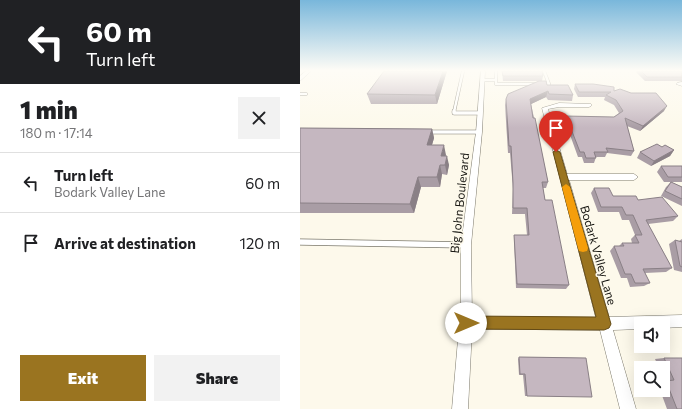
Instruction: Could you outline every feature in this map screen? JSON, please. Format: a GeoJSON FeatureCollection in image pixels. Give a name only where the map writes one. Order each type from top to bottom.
{"type":"FeatureCollection","features":[{"type":"Feature","properties":{"kind":"street","name":"Big John Boulevard"},"geometry":{"type":"LineString","coordinates":[[460,409],[466,323],[466,245],[479,132],[482,90]]}},
{"type":"Feature","properties":{"kind":"street","name":"Bodark Valley Lane"},"geometry":{"type":"LineString","coordinates":[[589,105],[559,105],[545,108],[628,409]]}},
{"type":"Feature","properties":{"kind":"street"},"geometry":{"type":"LineString","coordinates":[[563,177],[634,177]]}},
{"type":"Feature","properties":{"kind":"street"},"geometry":{"type":"LineString","coordinates":[[466,323],[604,324],[682,321]]}},
{"type":"Feature","properties":{"kind":"lane"},"geometry":{"type":"LineString","coordinates":[[459,90],[454,113],[480,114]]}},
{"type":"Feature","properties":{"kind":"lane"},"geometry":{"type":"LineString","coordinates":[[300,94],[306,94]]}},
{"type":"Feature","properties":{"kind":"lane"},"geometry":{"type":"LineString","coordinates":[[425,132],[479,132]]}},
{"type":"Feature","properties":{"kind":"lane"},"geometry":{"type":"LineString","coordinates":[[300,242],[466,245]]}},
{"type":"Feature","properties":{"kind":"building"},"geometry":{"type":"Polygon","coordinates":[[[370,90],[437,90],[435,95],[367,94],[370,90]]]}},
{"type":"Feature","properties":{"kind":"building"},"geometry":{"type":"Polygon","coordinates":[[[517,90],[571,90],[573,95],[549,94],[548,91],[530,99],[548,182],[542,182],[545,200],[552,200],[569,285],[517,284],[514,235],[529,235],[527,208],[513,208],[511,146],[509,146],[506,99],[508,94],[517,90]]]}},
{"type":"Feature","properties":{"kind":"building"},"geometry":{"type":"Polygon","coordinates":[[[578,90],[623,90],[631,93],[656,93],[667,106],[643,126],[625,118],[634,151],[606,148],[608,152],[594,152],[596,158],[586,158],[584,152],[580,152],[566,116],[614,117],[623,111],[616,100],[606,95],[611,92],[579,92],[578,90]]]}},
{"type":"Feature","properties":{"kind":"building"},"geometry":{"type":"Polygon","coordinates":[[[300,128],[432,129],[427,145],[444,145],[441,156],[447,156],[445,165],[440,165],[437,177],[418,177],[410,204],[300,203],[300,128]]]}},
{"type":"Feature","properties":{"kind":"building"},"geometry":{"type":"Polygon","coordinates":[[[657,144],[662,147],[665,145],[674,150],[654,161],[640,152],[657,144]]]}},
{"type":"Feature","properties":{"kind":"building"},"geometry":{"type":"Polygon","coordinates":[[[661,166],[682,166],[682,177],[668,177],[661,166]]]}},
{"type":"Feature","properties":{"kind":"building"},"geometry":{"type":"Polygon","coordinates":[[[671,182],[682,187],[682,199],[665,191],[671,182]]]}},
{"type":"Feature","properties":{"kind":"building"},"geometry":{"type":"Polygon","coordinates":[[[594,188],[609,188],[613,196],[636,196],[638,200],[662,197],[678,216],[646,220],[672,268],[643,269],[650,283],[635,283],[631,274],[625,274],[614,246],[624,246],[622,243],[639,243],[635,235],[642,235],[633,215],[626,215],[622,207],[601,207],[594,188]]]}},
{"type":"Feature","properties":{"kind":"building"},"geometry":{"type":"Polygon","coordinates":[[[675,240],[682,242],[682,267],[680,266],[675,240]]]}},
{"type":"Feature","properties":{"kind":"building"},"geometry":{"type":"Polygon","coordinates":[[[519,357],[586,358],[592,397],[527,396],[525,374],[520,374],[519,357]]]}},
{"type":"Feature","properties":{"kind":"building"},"geometry":{"type":"Polygon","coordinates":[[[664,358],[682,358],[682,409],[677,409],[670,391],[670,380],[674,380],[670,371],[670,361],[665,361],[664,358]]]}},
{"type":"Feature","properties":{"kind":"slow traffic"},"geometry":{"type":"LineString","coordinates":[[566,187],[583,248]]}},
{"type":"Feature","properties":{"kind":"route"},"geometry":{"type":"LineString","coordinates":[[466,323],[604,324],[556,152]]}}]}
